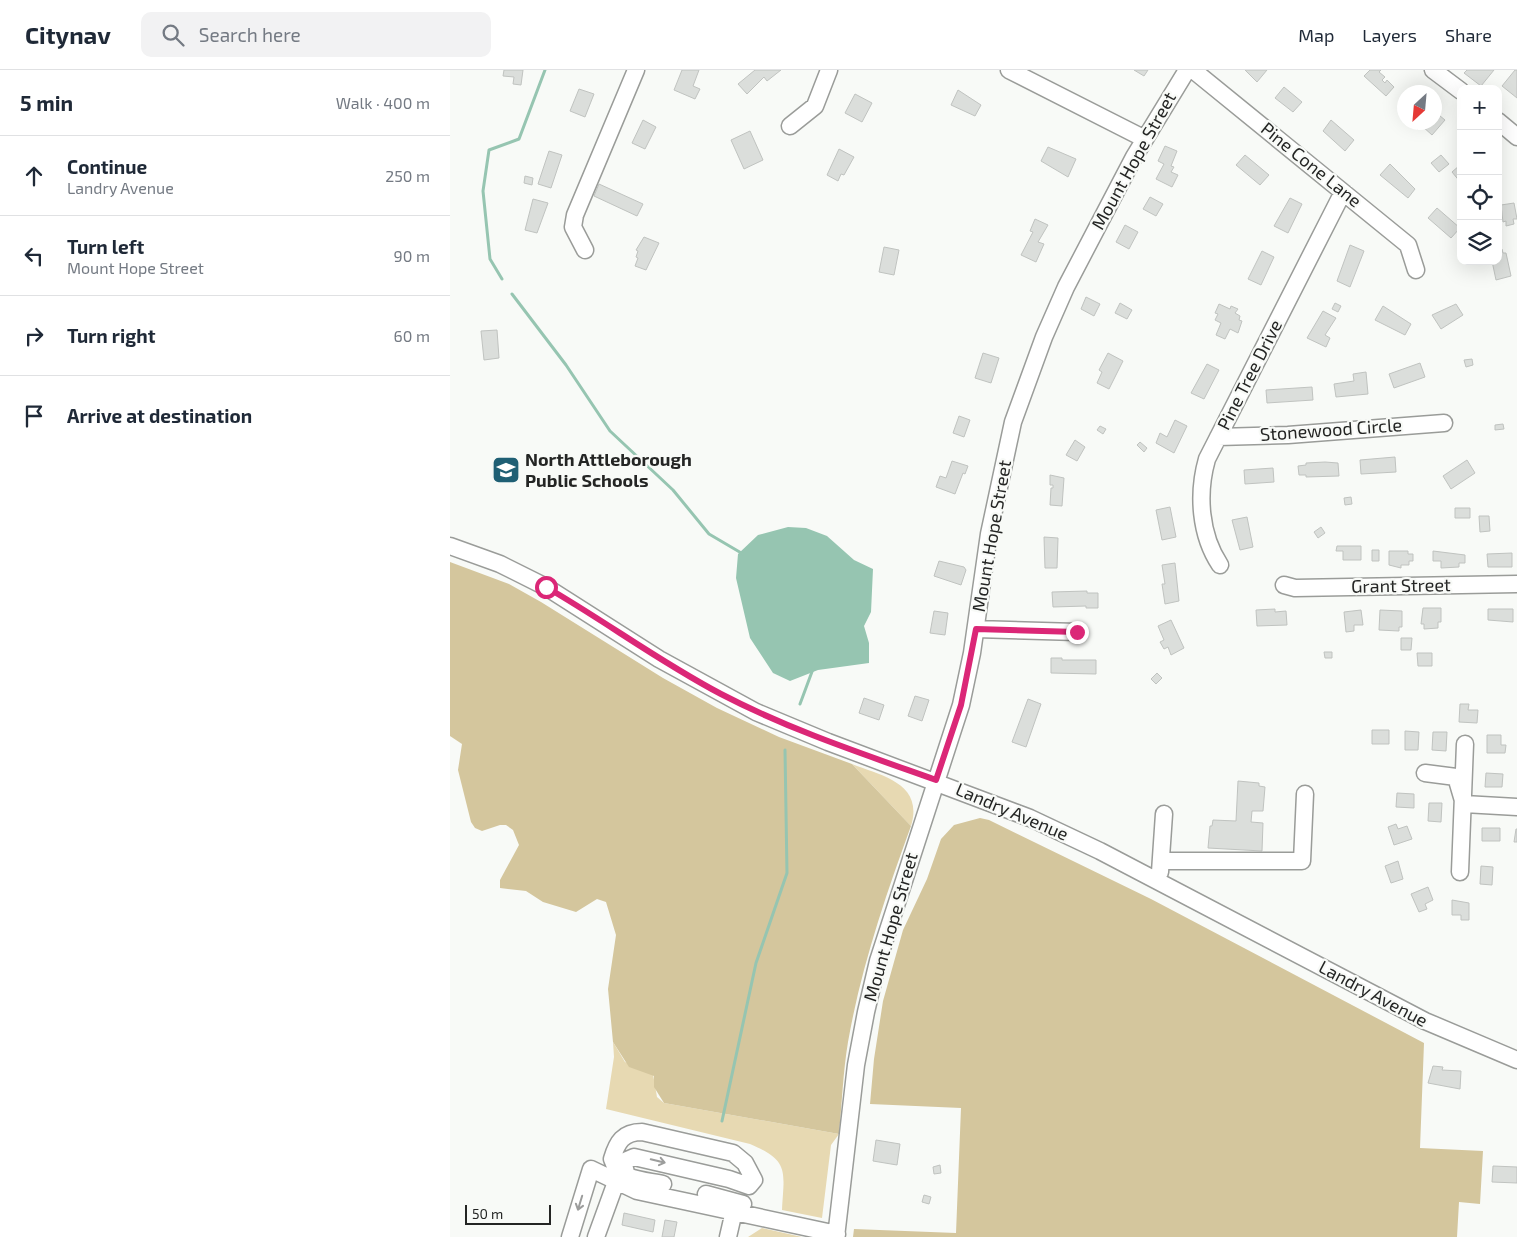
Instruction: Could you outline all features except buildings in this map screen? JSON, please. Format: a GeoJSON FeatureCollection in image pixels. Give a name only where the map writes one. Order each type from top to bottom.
{"type":"FeatureCollection","features":[{"type":"Feature","properties":{"kind":"street"},"geometry":{"type":"LineString","coordinates":[[586,250],[573,227],[580,200],[636,70]]}},
{"type":"Feature","properties":{"kind":"street"},"geometry":{"type":"LineString","coordinates":[[790,126],[814,106],[829,70]]}},
{"type":"Feature","properties":{"kind":"street"},"geometry":{"type":"LineString","coordinates":[[1009,70],[1144,139]]}},
{"type":"Feature","properties":{"kind":"street","name":"Mount Hope Street"},"geometry":{"type":"LineString","coordinates":[[836,1236],[856,1065],[866,1012],[878,961],[961,705],[976,629],[989,534],[1013,422],[1066,287],[1144,139],[1187,70]]}},
{"type":"Feature","properties":{"kind":"street","name":"Pine Cone Lane"},"geometry":{"type":"LineString","coordinates":[[1193,70],[1408,245],[1416,270]]}},
{"type":"Feature","properties":{"kind":"street"},"geometry":{"type":"LineString","coordinates":[[1434,70],[1457,88]]}},
{"type":"Feature","properties":{"kind":"street"},"geometry":{"type":"LineString","coordinates":[[1502,124],[1517,137]]}},
{"type":"Feature","properties":{"kind":"street","name":"Pine Tree Drive"},"geometry":{"type":"LineString","coordinates":[[1220,566],[1210,550],[1201,499],[1202,475],[1207,459],[1343,192]]}},
{"type":"Feature","properties":{"kind":"street","name":"Stonewood Circle"},"geometry":{"type":"LineString","coordinates":[[1218,437],[1288,435],[1444,423]]}},
{"type":"Feature","properties":{"kind":"street","name":"Landry Avenue"},"geometry":{"type":"LineString","coordinates":[[450,546],[500,564],[531,579],[683,673],[756,712],[828,742],[936,780],[1030,818],[1159,882],[1425,1021],[1517,1060]]}},
{"type":"Feature","properties":{"kind":"street","name":"Grant Street"},"geometry":{"type":"LineString","coordinates":[[1284,585],[1295,588],[1517,584]]}},
{"type":"Feature","properties":{"kind":"street"},"geometry":{"type":"LineString","coordinates":[[976,629],[1077,632]]}},
{"type":"Feature","properties":{"kind":"street"},"geometry":{"type":"LineString","coordinates":[[1460,872],[1465,744]]}},
{"type":"Feature","properties":{"kind":"street"},"geometry":{"type":"LineString","coordinates":[[1425,773],[1456,777],[1464,804]]}},
{"type":"Feature","properties":{"kind":"street"},"geometry":{"type":"LineString","coordinates":[[1161,861],[1302,861],[1305,794]]}},
{"type":"Feature","properties":{"kind":"street"},"geometry":{"type":"LineString","coordinates":[[1464,804],[1517,807]]}},
{"type":"Feature","properties":{"kind":"street"},"geometry":{"type":"LineString","coordinates":[[1159,882],[1164,814]]}},
{"type":"Feature","properties":{"kind":"street"},"geometry":{"type":"LineString","coordinates":[[596,1237],[621,1179],[624,1165],[627,1160],[634,1157],[728,1179],[743,1185],[749,1186],[754,1180],[745,1163],[732,1153],[642,1132],[626,1134],[616,1146],[612,1159],[621,1179],[637,1191],[734,1211],[836,1236]]}},
{"type":"Feature","properties":{"kind":"street"},"geometry":{"type":"LineString","coordinates":[[570,1237],[591,1169],[621,1179],[663,1184]]}},
{"type":"Feature","properties":{"kind":"street"},"geometry":{"type":"LineString","coordinates":[[706,1194],[740,1201],[759,1217]]}},
{"type":"Feature","properties":{"kind":"street"},"geometry":{"type":"LineString","coordinates":[[728,1237],[734,1211]]}},
{"type":"Feature","properties":{"kind":"shaded area"},"geometry":{"type":"Polygon","coordinates":[[[788,527],[806,528],[827,536],[854,560],[873,569],[871,612],[864,626],[869,643],[869,663],[818,670],[790,681],[773,673],[750,638],[736,578],[738,554],[758,535],[788,527]]]}},
{"type":"Feature","properties":{"kind":"shaded area"},"geometry":{"type":"Polygon","coordinates":[[[450,562],[509,584],[663,678],[717,708],[779,737],[852,764],[911,826],[883,906],[853,1014],[846,1053],[839,1134],[664,1103],[654,1087],[654,1076],[629,1067],[613,1042],[608,989],[616,935],[606,902],[597,899],[576,912],[543,902],[526,891],[500,888],[500,880],[519,845],[513,830],[506,825],[482,831],[475,828],[471,822],[458,770],[462,744],[450,736],[450,562]]]}},
{"type":"Feature","properties":{"kind":"shaded area"},"geometry":{"type":"Polygon","coordinates":[[[852,764],[898,783],[906,791],[911,800],[913,811],[911,826],[852,764]]]}},
{"type":"Feature","properties":{"kind":"shaded area"},"geometry":{"type":"Polygon","coordinates":[[[980,818],[989,820],[1151,899],[1424,1043],[1420,1148],[1483,1151],[1480,1204],[1459,1202],[1457,1237],[853,1237],[854,1229],[956,1233],[961,1108],[870,1104],[874,1059],[883,1001],[903,930],[927,879],[941,839],[954,825],[980,818]]]}},
{"type":"Feature","properties":{"kind":"shaded area"},"geometry":{"type":"Polygon","coordinates":[[[613,1042],[625,1062],[653,1074],[657,1097],[664,1103],[839,1134],[831,1145],[822,1218],[782,1210],[782,1169],[772,1156],[763,1150],[750,1144],[606,1109],[614,1057],[613,1042]]]}},
{"type":"Feature","properties":{"kind":"shaded area"},"geometry":{"type":"Polygon","coordinates":[[[762,1228],[802,1237],[748,1237],[762,1228]]]}},
{"type":"Feature","properties":{"kind":"waterway"},"geometry":{"type":"LineString","coordinates":[[502,279],[490,259],[483,191],[489,150],[519,139],[545,70]]}},
{"type":"Feature","properties":{"kind":"waterway"},"geometry":{"type":"LineString","coordinates":[[512,294],[566,365],[610,431],[673,490],[709,534],[743,554]]}},
{"type":"Feature","properties":{"kind":"waterway"},"geometry":{"type":"LineString","coordinates":[[800,704],[813,669]]}},
{"type":"Feature","properties":{"kind":"waterway"},"geometry":{"type":"LineString","coordinates":[[722,1121],[756,963],[787,873],[785,750]]}},
{"type":"Feature","properties":{"kind":"place","name":"North Attleborough Public Schools"},"geometry":{"type":"Point","coordinates":[506,470]}},
{"type":"Feature","properties":{"kind":"route"},"geometry":{"type":"LineString","coordinates":[[546,587],[659,659],[756,712],[828,742],[936,780],[961,705],[976,629],[1057,633],[1077,632]]}}]}
